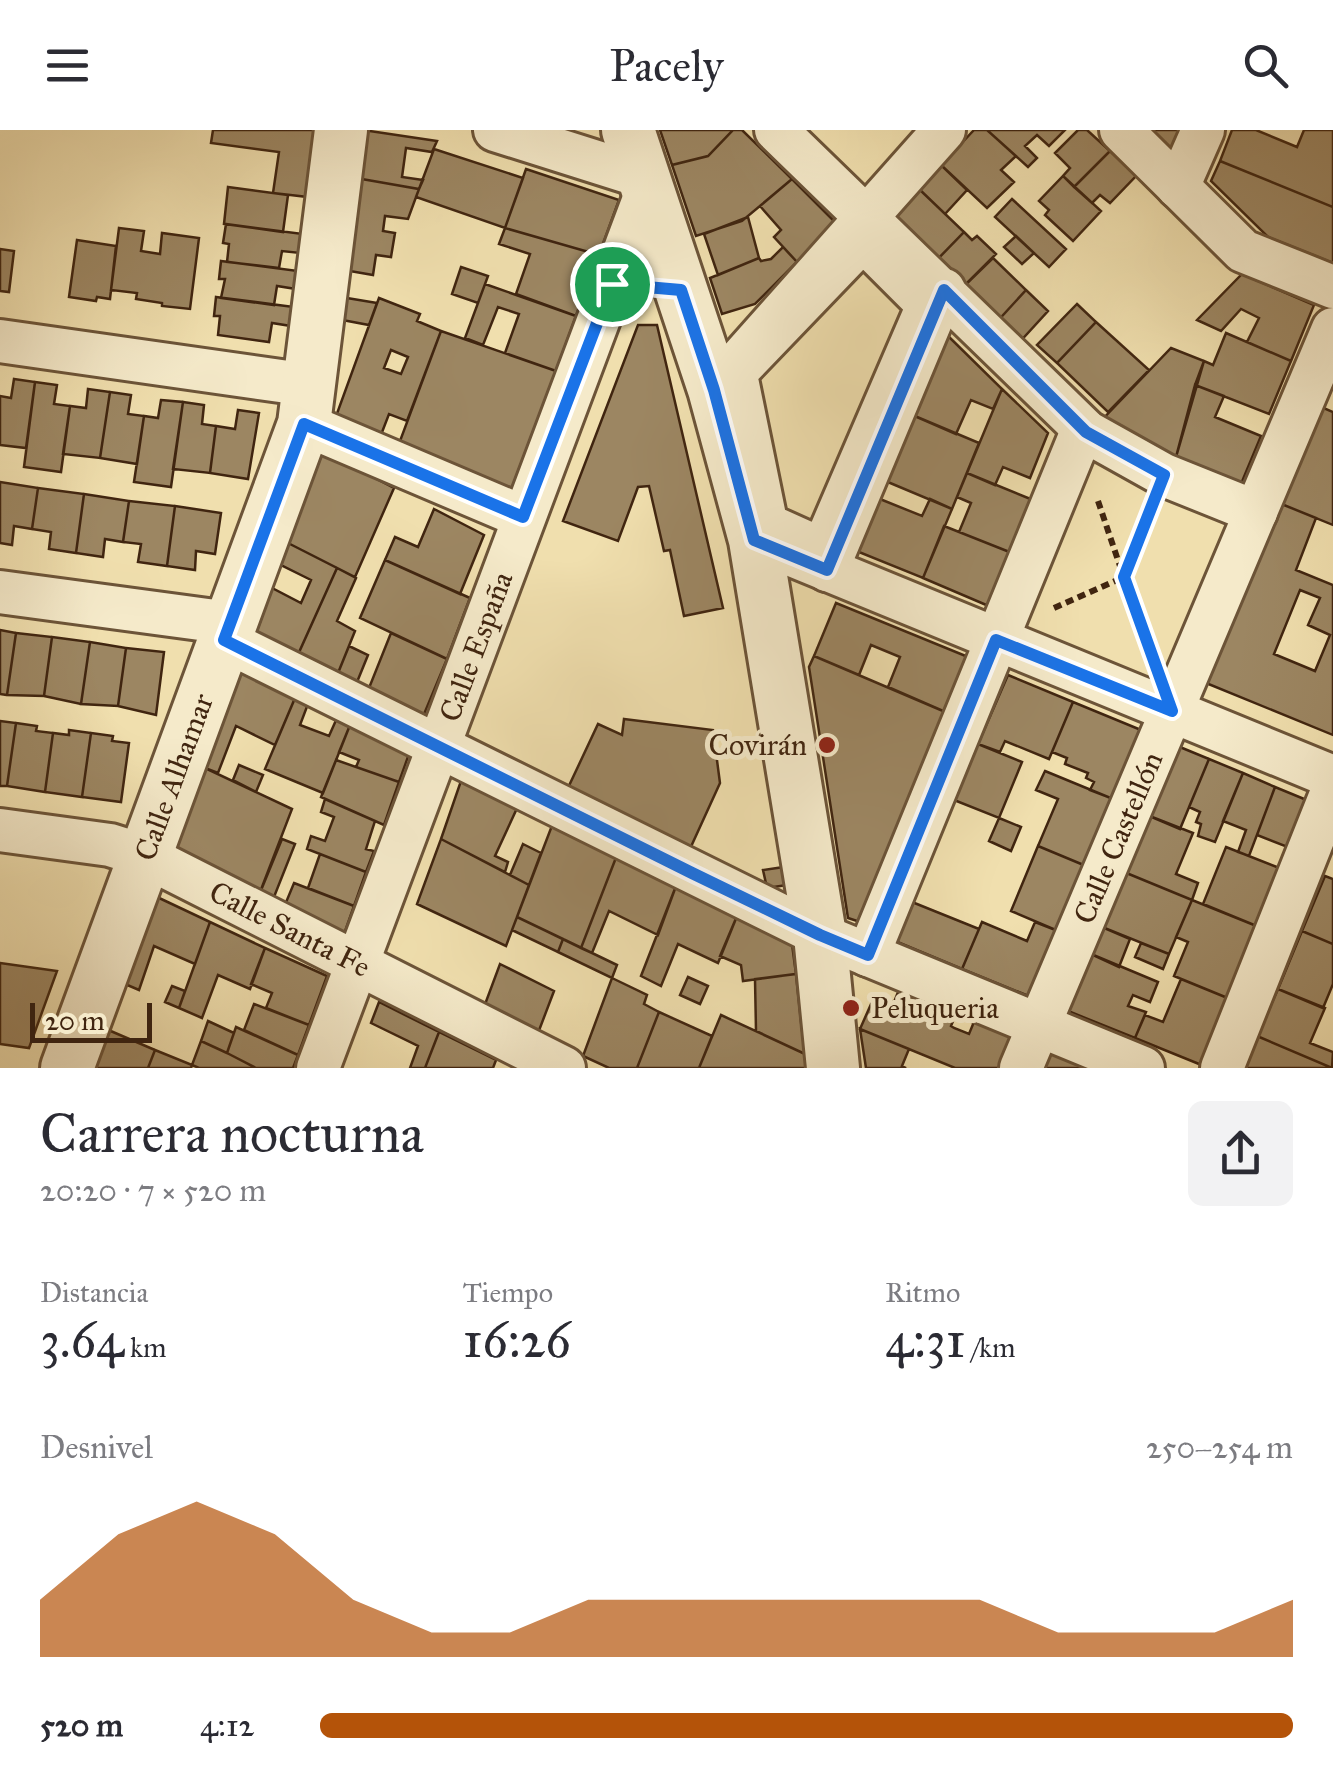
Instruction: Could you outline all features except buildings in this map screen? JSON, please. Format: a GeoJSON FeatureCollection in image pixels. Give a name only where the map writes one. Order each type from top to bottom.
{"type":"FeatureCollection","features":[{"type":"Feature","properties":{"kind":"street","name":"Calle Alhamar"},"geometry":{"type":"LineString","coordinates":[[66,1068],[307,404],[342,130]]}},
{"type":"Feature","properties":{"kind":"street"},"geometry":{"type":"LineString","coordinates":[[495,130],[640,165],[714,390],[754,540],[820,935],[833,1068]]}},
{"type":"Feature","properties":{"kind":"street"},"geometry":{"type":"LineString","coordinates":[[776,130],[1086,432],[1164,475],[1256,512]]}},
{"type":"Feature","properties":{"kind":"street"},"geometry":{"type":"LineString","coordinates":[[714,390],[944,130]]}},
{"type":"Feature","properties":{"kind":"street"},"geometry":{"type":"LineString","coordinates":[[1121,130],[1243,251],[1333,287]]}},
{"type":"Feature","properties":{"kind":"street"},"geometry":{"type":"LineString","coordinates":[[1178,186],[1202,130]]}},
{"type":"Feature","properties":{"kind":"street","name":"Calle España"},"geometry":{"type":"LineString","coordinates":[[318,1068],[612,284],[640,165]]}},
{"type":"Feature","properties":{"kind":"street"},"geometry":{"type":"LineString","coordinates":[[824,557],[922,306],[863,247],[742,374],[771,521],[824,557],[996,640],[1333,777]]}},
{"type":"Feature","properties":{"kind":"street"},"geometry":{"type":"LineString","coordinates":[[612,284],[681,290]]}},
{"type":"Feature","properties":{"kind":"street"},"geometry":{"type":"LineString","coordinates":[[824,557],[944,290]]}},
{"type":"Feature","properties":{"kind":"street","name":"Calle Castellón"},"geometry":{"type":"LineString","coordinates":[[1021,1068],[1333,329]]}},
{"type":"Feature","properties":{"kind":"street"},"geometry":{"type":"LineString","coordinates":[[0,340],[307,404],[523,517]]}},
{"type":"Feature","properties":{"kind":"street"},"geometry":{"type":"LineString","coordinates":[[868,955],[1078,441],[1086,432]]}},
{"type":"Feature","properties":{"kind":"street"},"geometry":{"type":"LineString","coordinates":[[754,540],[824,557]]}},
{"type":"Feature","properties":{"kind":"street"},"geometry":{"type":"LineString","coordinates":[[0,592],[227,632],[436,748],[820,935],[1143,1068]]}},
{"type":"Feature","properties":{"kind":"street"},"geometry":{"type":"LineString","coordinates":[[1222,1068],[1333,789]]}},
{"type":"Feature","properties":{"kind":"street","name":"Calle Santa Fe"},"geometry":{"type":"LineString","coordinates":[[0,830],[110,845],[145,856],[564,1068]]}},
{"type":"Feature","properties":{"kind":"path"},"geometry":{"type":"LineString","coordinates":[[1086,432],[1086,466],[1172,711]]}},
{"type":"Feature","properties":{"kind":"path"},"geometry":{"type":"LineString","coordinates":[[996,640],[1026,620],[1124,577],[1164,475]]}},
{"type":"Feature","properties":{"kind":"place","name":"Covirán"},"geometry":{"type":"Point","coordinates":[827,745]}},
{"type":"Feature","properties":{"kind":"place","name":"Peluqueria"},"geometry":{"type":"Point","coordinates":[851,1008]}},
{"type":"Feature","properties":{"kind":"route"},"geometry":{"type":"LineString","coordinates":[[612,284],[681,290],[714,390],[754,540],[827,570],[944,290],[1086,432],[1164,475],[1124,577],[1172,711],[996,640],[868,955],[436,748],[224,640],[304,424],[523,517],[612,284]]}}]}
